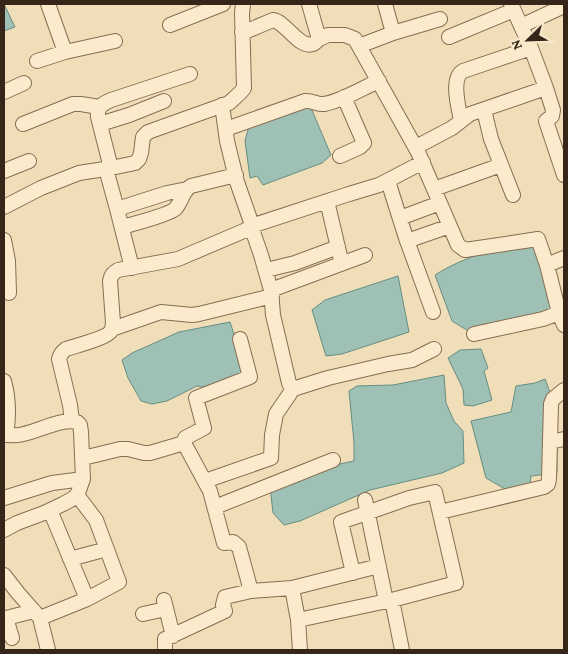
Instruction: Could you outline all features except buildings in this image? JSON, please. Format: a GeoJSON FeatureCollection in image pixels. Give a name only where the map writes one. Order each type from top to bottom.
{"type":"FeatureCollection","features":[{"type":"Feature","properties":{"kind":"street"},"geometry":{"type":"LineString","coordinates":[[48,4],[65,52]]}},
{"type":"Feature","properties":{"kind":"street"},"geometry":{"type":"LineString","coordinates":[[170,25],[223,4]]}},
{"type":"Feature","properties":{"kind":"street"},"geometry":{"type":"LineString","coordinates":[[4,207],[60,180],[79,174],[135,163],[140,159],[143,137],[148,132],[233,100],[244,88],[243,4]]}},
{"type":"Feature","properties":{"kind":"street"},"geometry":{"type":"LineString","coordinates":[[309,4],[319,39]]}},
{"type":"Feature","properties":{"kind":"street"},"geometry":{"type":"LineString","coordinates":[[385,4],[393,33]]}},
{"type":"Feature","properties":{"kind":"street"},"geometry":{"type":"LineString","coordinates":[[521,26],[564,6]]}},
{"type":"Feature","properties":{"kind":"street"},"geometry":{"type":"LineString","coordinates":[[449,37],[513,7],[531,48],[553,110],[552,116],[546,121],[564,175]]}},
{"type":"Feature","properties":{"kind":"street"},"geometry":{"type":"LineString","coordinates":[[359,46],[393,33],[440,19]]}},
{"type":"Feature","properties":{"kind":"street"},"geometry":{"type":"LineString","coordinates":[[242,32],[276,20],[301,42],[306,44],[313,44],[328,35],[345,35],[356,39],[416,147],[458,245],[465,250],[538,238],[563,317],[543,319],[474,334]]}},
{"type":"Feature","properties":{"kind":"street"},"geometry":{"type":"LineString","coordinates":[[37,61],[65,52],[115,41]]}},
{"type":"Feature","properties":{"kind":"street"},"geometry":{"type":"LineString","coordinates":[[461,121],[456,84],[459,74],[531,48]]}},
{"type":"Feature","properties":{"kind":"street"},"geometry":{"type":"LineString","coordinates":[[132,268],[108,169],[98,114],[99,107],[111,100],[190,74]]}},
{"type":"Feature","properties":{"kind":"street"},"geometry":{"type":"LineString","coordinates":[[226,129],[305,100],[324,104],[378,81]]}},
{"type":"Feature","properties":{"kind":"street"},"geometry":{"type":"LineString","coordinates":[[4,92],[24,83]]}},
{"type":"Feature","properties":{"kind":"street"},"geometry":{"type":"LineString","coordinates":[[158,85],[171,124]]}},
{"type":"Feature","properties":{"kind":"street"},"geometry":{"type":"LineString","coordinates":[[416,147],[452,128],[470,114],[546,88]]}},
{"type":"Feature","properties":{"kind":"street"},"geometry":{"type":"LineString","coordinates":[[340,156],[364,143],[344,96]]}},
{"type":"Feature","properties":{"kind":"street"},"geometry":{"type":"LineString","coordinates":[[100,124],[164,101]]}},
{"type":"Feature","properties":{"kind":"street"},"geometry":{"type":"LineString","coordinates":[[23,124],[73,104],[99,107]]}},
{"type":"Feature","properties":{"kind":"street"},"geometry":{"type":"LineString","coordinates":[[222,105],[236,175],[266,270],[272,293],[275,324],[289,383],[293,389]]}},
{"type":"Feature","properties":{"kind":"street"},"geometry":{"type":"LineString","coordinates":[[484,110],[491,139],[513,195]]}},
{"type":"Feature","properties":{"kind":"street"},"geometry":{"type":"LineString","coordinates":[[4,171],[30,161]]}},
{"type":"Feature","properties":{"kind":"street"},"geometry":{"type":"LineString","coordinates":[[72,421],[59,359],[60,355],[66,349],[108,335],[112,329],[110,281],[111,276],[118,270],[178,259],[246,230],[251,226],[366,190],[388,181],[423,162]]}},
{"type":"Feature","properties":{"kind":"street"},"geometry":{"type":"LineString","coordinates":[[434,189],[501,165]]}},
{"type":"Feature","properties":{"kind":"street"},"geometry":{"type":"LineString","coordinates":[[117,209],[167,193],[187,189],[191,186],[236,175]]}},
{"type":"Feature","properties":{"kind":"street"},"geometry":{"type":"LineString","coordinates":[[388,181],[407,242],[433,312]]}},
{"type":"Feature","properties":{"kind":"street"},"geometry":{"type":"LineString","coordinates":[[122,227],[174,209],[187,189]]}},
{"type":"Feature","properties":{"kind":"street"},"geometry":{"type":"LineString","coordinates":[[327,201],[342,264]]}},
{"type":"Feature","properties":{"kind":"street"},"geometry":{"type":"LineString","coordinates":[[400,218],[440,203]]}},
{"type":"Feature","properties":{"kind":"street"},"geometry":{"type":"LineString","coordinates":[[407,242],[450,226]]}},
{"type":"Feature","properties":{"kind":"street"},"geometry":{"type":"LineString","coordinates":[[4,240],[9,293]]}},
{"type":"Feature","properties":{"kind":"street"},"geometry":{"type":"LineString","coordinates":[[266,270],[295,263],[338,247]]}},
{"type":"Feature","properties":{"kind":"street"},"geometry":{"type":"LineString","coordinates":[[112,329],[161,312],[198,314],[272,293],[365,255]]}},
{"type":"Feature","properties":{"kind":"street"},"geometry":{"type":"LineString","coordinates":[[547,266],[564,258]]}},
{"type":"Feature","properties":{"kind":"street"},"geometry":{"type":"LineString","coordinates":[[240,339],[250,376],[196,398],[204,428],[185,438],[184,443],[210,491],[224,543],[233,542],[239,547],[251,591]]}},
{"type":"Feature","properties":{"kind":"street"},"geometry":{"type":"LineString","coordinates":[[205,481],[271,458],[272,435],[276,414],[293,389],[328,378],[412,360],[434,349]]}},
{"type":"Feature","properties":{"kind":"street"},"geometry":{"type":"LineString","coordinates":[[4,381],[8,400],[5,435],[19,435],[66,421],[77,422],[80,425],[83,458],[83,478],[77,494],[50,510],[4,530]]}},
{"type":"Feature","properties":{"kind":"street"},"geometry":{"type":"LineString","coordinates":[[440,512],[544,487],[548,484],[557,440],[551,404],[553,399],[564,390]]}},
{"type":"Feature","properties":{"kind":"street"},"geometry":{"type":"LineString","coordinates":[[83,458],[120,449],[150,454],[184,443]]}},
{"type":"Feature","properties":{"kind":"street"},"geometry":{"type":"LineString","coordinates":[[215,507],[333,460]]}},
{"type":"Feature","properties":{"kind":"street"},"geometry":{"type":"LineString","coordinates":[[4,498],[52,484],[83,478]]}},
{"type":"Feature","properties":{"kind":"street"},"geometry":{"type":"LineString","coordinates":[[298,620],[389,601],[456,583],[435,492],[367,506],[341,522],[353,573]]}},
{"type":"Feature","properties":{"kind":"street"},"geometry":{"type":"LineString","coordinates":[[12,638],[6,618],[37,614],[87,599],[119,582],[96,520],[77,494]]}},
{"type":"Feature","properties":{"kind":"street"},"geometry":{"type":"LineString","coordinates":[[367,506],[379,566],[402,650]]}},
{"type":"Feature","properties":{"kind":"street"},"geometry":{"type":"LineString","coordinates":[[50,510],[87,599]]}},
{"type":"Feature","properties":{"kind":"street"},"geometry":{"type":"LineString","coordinates":[[70,559],[107,549]]}},
{"type":"Feature","properties":{"kind":"street"},"geometry":{"type":"LineString","coordinates":[[165,650],[165,639],[224,611],[225,597],[251,591],[292,588],[379,566]]}},
{"type":"Feature","properties":{"kind":"street"},"geometry":{"type":"LineString","coordinates":[[4,575],[37,614],[48,650]]}},
{"type":"Feature","properties":{"kind":"street"},"geometry":{"type":"LineString","coordinates":[[292,588],[298,620],[300,650]]}},
{"type":"Feature","properties":{"kind":"street"},"geometry":{"type":"LineString","coordinates":[[143,614],[165,605],[173,636]]}},
{"type":"Feature","properties":{"kind":"water"},"geometry":{"type":"Polygon","coordinates":[[[4,4],[15,27],[4,31],[4,4]]]}},
{"type":"Feature","properties":{"kind":"water"},"geometry":{"type":"Polygon","coordinates":[[[308,101],[331,155],[322,163],[263,185],[257,176],[250,178],[245,141],[250,122],[308,101]]]}},
{"type":"Feature","properties":{"kind":"water"},"geometry":{"type":"Polygon","coordinates":[[[536,243],[556,312],[470,332],[452,321],[435,275],[471,257],[510,246],[536,243]]]}},
{"type":"Feature","properties":{"kind":"water"},"geometry":{"type":"Polygon","coordinates":[[[398,276],[409,332],[342,354],[326,356],[312,310],[325,300],[398,276]]]}},
{"type":"Feature","properties":{"kind":"water"},"geometry":{"type":"Polygon","coordinates":[[[230,322],[247,373],[209,388],[197,386],[167,401],[152,404],[141,401],[128,378],[122,360],[132,353],[179,332],[230,322]]]}},
{"type":"Feature","properties":{"kind":"water"},"geometry":{"type":"Polygon","coordinates":[[[481,349],[488,368],[484,371],[492,400],[473,406],[464,405],[463,389],[448,358],[460,350],[481,349]]]}},
{"type":"Feature","properties":{"kind":"water"},"geometry":{"type":"Polygon","coordinates":[[[444,375],[446,403],[454,421],[463,431],[464,463],[442,473],[370,490],[300,521],[284,525],[273,513],[270,486],[306,471],[354,461],[349,391],[357,386],[393,385],[444,375]]]}},
{"type":"Feature","properties":{"kind":"water"},"geometry":{"type":"Polygon","coordinates":[[[545,379],[554,403],[557,473],[531,476],[530,484],[505,489],[486,478],[471,421],[511,412],[516,386],[535,383],[545,379]]]}}]}
